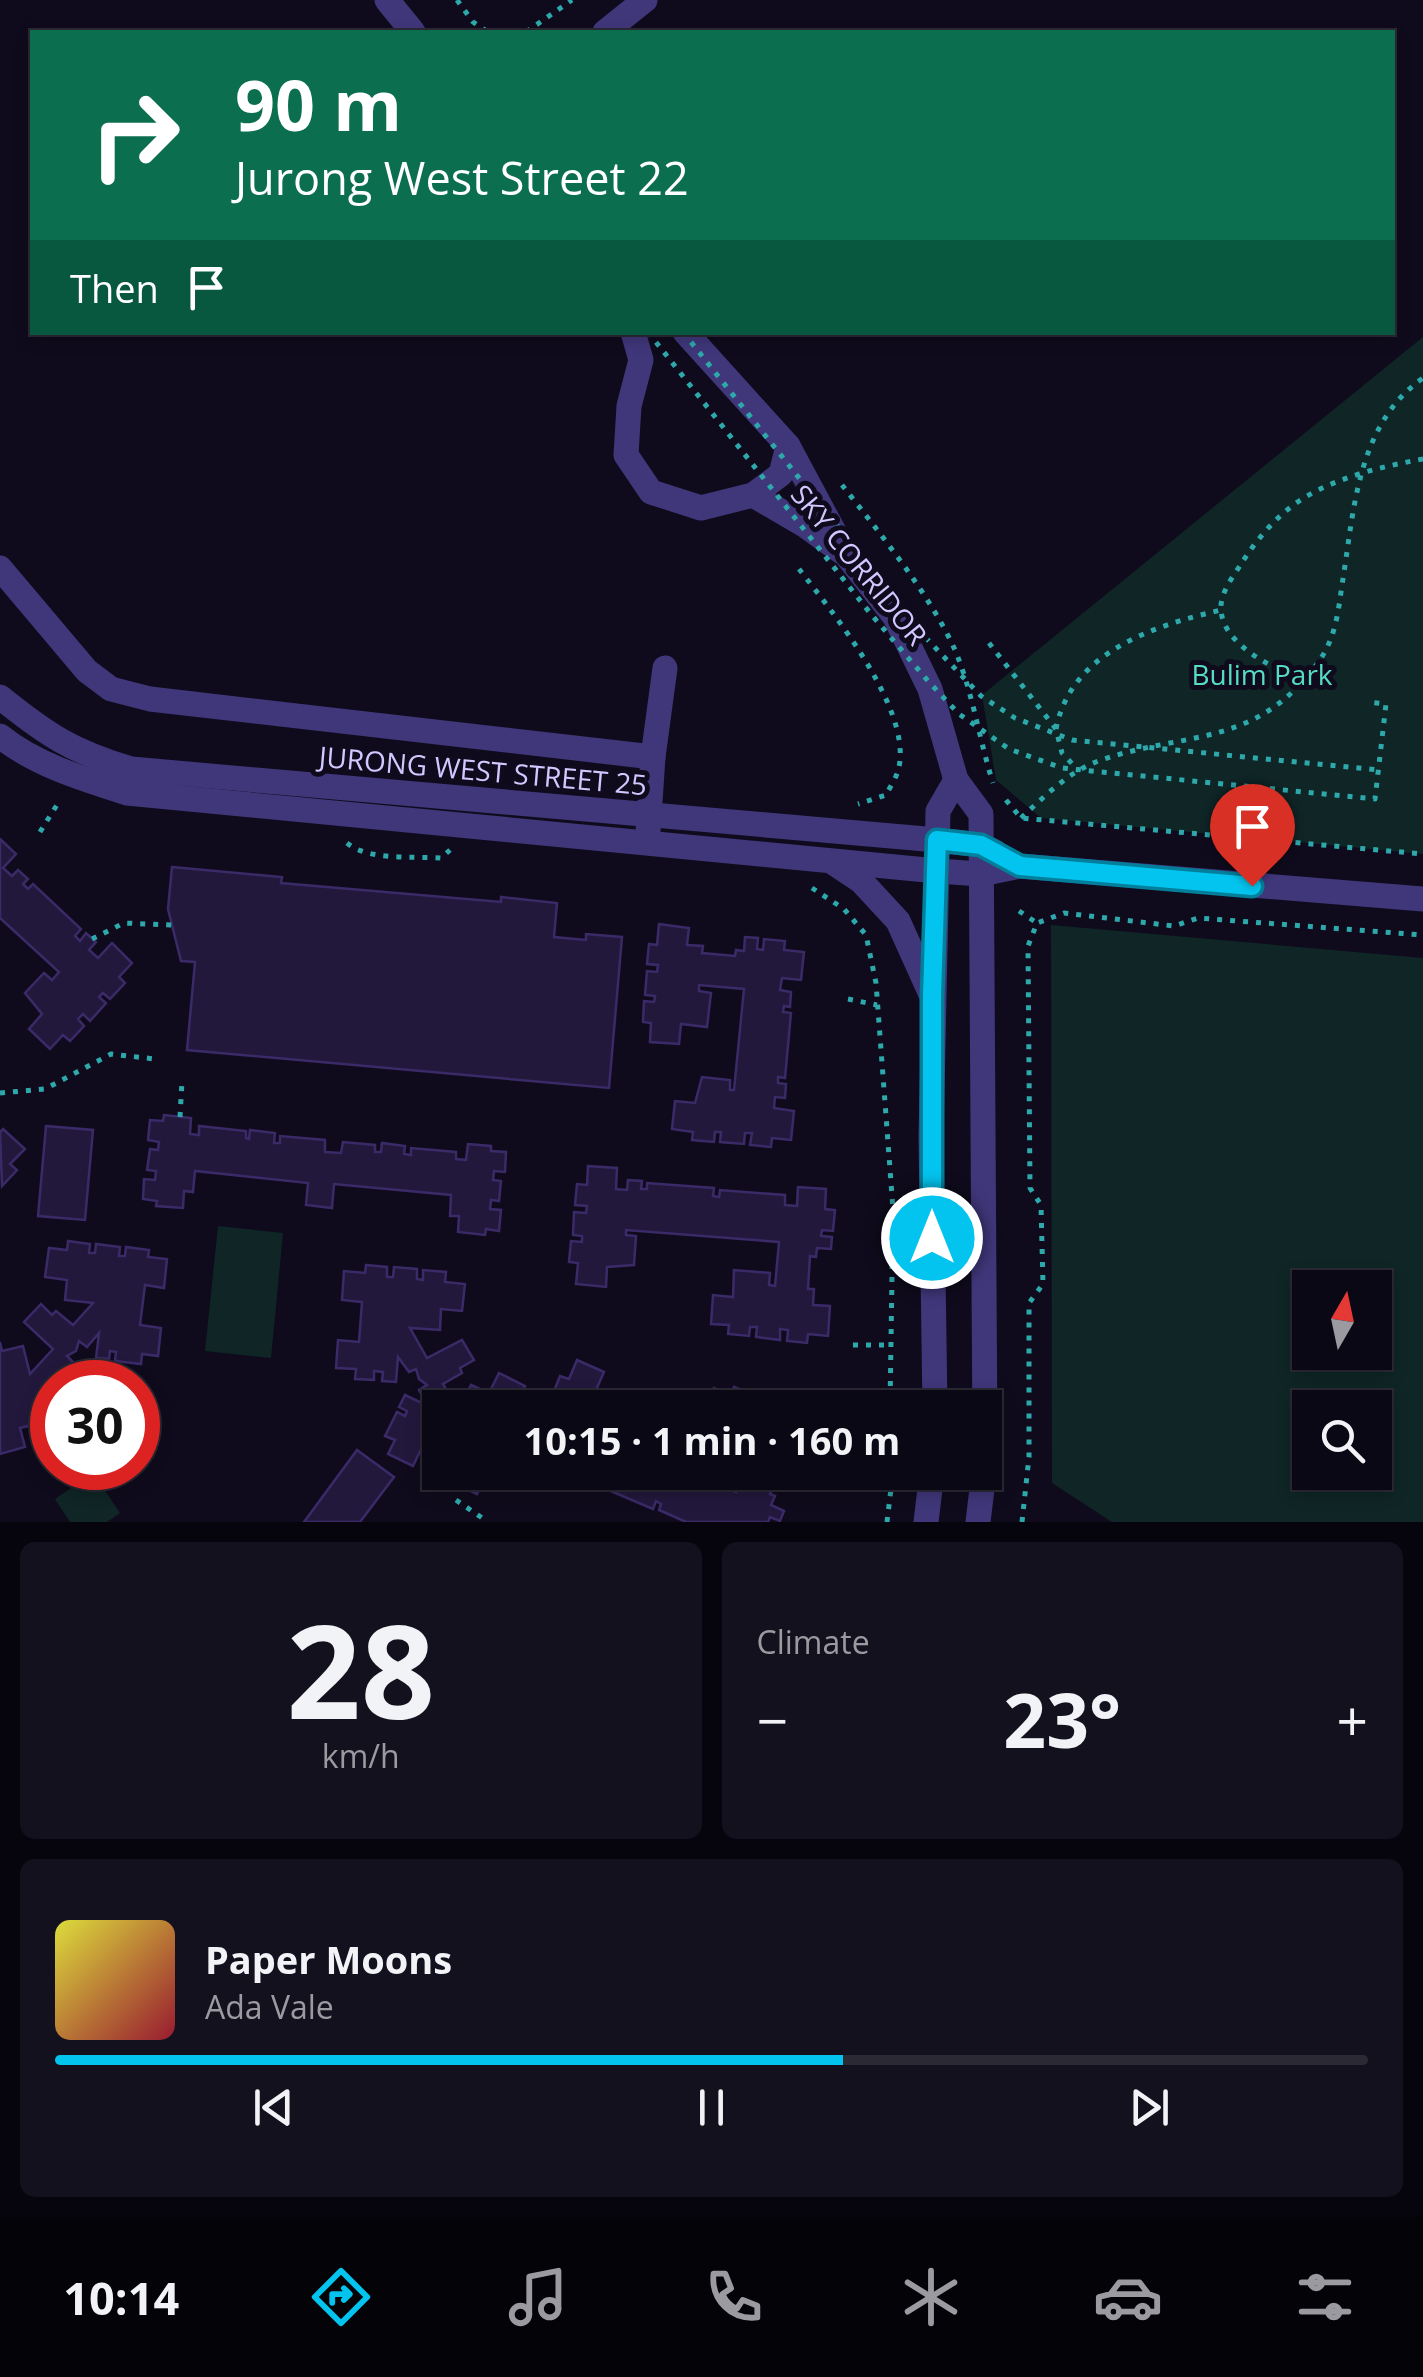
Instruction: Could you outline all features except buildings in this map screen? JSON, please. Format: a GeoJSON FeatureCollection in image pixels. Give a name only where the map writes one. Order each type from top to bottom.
{"type":"FeatureCollection","features":[{"type":"Feature","properties":{"kind":"street"},"geometry":{"type":"LineString","coordinates":[[387,0],[411,30]]}},
{"type":"Feature","properties":{"kind":"street"},"geometry":{"type":"LineString","coordinates":[[608,30],[645,0]]}},
{"type":"Feature","properties":{"kind":"street"},"geometry":{"type":"LineString","coordinates":[[634,335],[641,360],[628,406],[626,455],[651,492],[701,508],[754,496],[781,474],[788,446]]}},
{"type":"Feature","properties":{"kind":"street"},"geometry":{"type":"LineString","coordinates":[[687,335],[788,446],[847,556],[895,617],[930,689],[956,780],[980,814],[985,1390]]}},
{"type":"Feature","properties":{"kind":"street"},"geometry":{"type":"LineString","coordinates":[[754,496],[847,556]]}},
{"type":"Feature","properties":{"kind":"street"},"geometry":{"type":"LineString","coordinates":[[0,568],[87,671],[111,689],[150,698],[653,757]]}},
{"type":"Feature","properties":{"kind":"street"},"geometry":{"type":"LineString","coordinates":[[648,829],[653,757],[666,668]]}},
{"type":"Feature","properties":{"kind":"street","name":"JURONG WEST STREET 25"},"geometry":{"type":"LineString","coordinates":[[0,698],[55,740],[87,756],[131,768],[648,829],[827,858],[981,874],[1020,866]]}},
{"type":"Feature","properties":{"kind":"street","name":"JURONG WEST STREET 25"},"geometry":{"type":"LineString","coordinates":[[0,736],[32,757],[126,793],[648,829],[981,845]]}},
{"type":"Feature","properties":{"kind":"street"},"geometry":{"type":"LineString","coordinates":[[935,1390],[932,996],[938,811],[956,780]]}},
{"type":"Feature","properties":{"kind":"street"},"geometry":{"type":"LineString","coordinates":[[981,845],[1020,866],[1423,899]]}},
{"type":"Feature","properties":{"kind":"street"},"geometry":{"type":"LineString","coordinates":[[827,858],[861,881],[898,921],[932,996]]}},
{"type":"Feature","properties":{"kind":"street"},"geometry":{"type":"LineString","coordinates":[[926,1522],[930,1490]]}},
{"type":"Feature","properties":{"kind":"street"},"geometry":{"type":"LineString","coordinates":[[978,1522],[982,1490]]}},
{"type":"Feature","properties":{"kind":"path"},"geometry":{"type":"LineString","coordinates":[[457,0],[473,22],[485,30]]}},
{"type":"Feature","properties":{"kind":"path"},"geometry":{"type":"LineString","coordinates":[[529,30],[572,0]]}},
{"type":"Feature","properties":{"kind":"path","name":"SKY CORRIDOR"},"geometry":{"type":"LineString","coordinates":[[650,335],[916,668],[959,714],[1009,749],[1062,768],[1375,799],[1379,770],[1072,740],[1015,718],[982,696],[948,663],[686,335]]}},
{"type":"Feature","properties":{"kind":"path"},"geometry":{"type":"LineString","coordinates":[[1423,378],[1411,387],[1380,428],[1360,474],[1329,645],[1291,697],[1243,724],[1200,740],[1099,760],[1064,779],[1021,818],[1423,854]]}},
{"type":"Feature","properties":{"kind":"path"},"geometry":{"type":"LineString","coordinates":[[1303,680],[1266,666],[1254,656],[1224,621],[1220,610],[1222,597],[1256,540],[1282,514],[1308,496],[1360,474],[1423,459]]}},
{"type":"Feature","properties":{"kind":"path"},"geometry":{"type":"LineString","coordinates":[[1056,729],[1060,711],[1077,678],[1099,658],[1128,640],[1220,610]]}},
{"type":"Feature","properties":{"kind":"path"},"geometry":{"type":"LineString","coordinates":[[989,643],[1056,729],[1062,753],[1079,771]]}},
{"type":"Feature","properties":{"kind":"path"},"geometry":{"type":"LineString","coordinates":[[1368,702],[1386,704],[1379,770]]}},
{"type":"Feature","properties":{"kind":"path"},"geometry":{"type":"LineString","coordinates":[[45,792],[76,805]]}},
{"type":"Feature","properties":{"kind":"path"},"geometry":{"type":"LineString","coordinates":[[886,795],[893,807]]}},
{"type":"Feature","properties":{"kind":"path"},"geometry":{"type":"LineString","coordinates":[[40,832],[60,800]]}},
{"type":"Feature","properties":{"kind":"path"},"geometry":{"type":"LineString","coordinates":[[342,838],[354,850],[374,853],[441,858],[451,848]]}},
{"type":"Feature","properties":{"kind":"path"},"geometry":{"type":"LineString","coordinates":[[809,886],[844,909],[866,935],[876,983],[893,1208],[891,1390]]}},
{"type":"Feature","properties":{"kind":"path"},"geometry":{"type":"LineString","coordinates":[[1019,911],[1037,924]]}},
{"type":"Feature","properties":{"kind":"path"},"geometry":{"type":"LineString","coordinates":[[1022,1522],[1029,1457],[1029,1303],[1043,1284],[1041,1206],[1030,1188],[1028,946],[1037,924],[1064,913],[1174,926],[1198,918],[1423,936]]}},
{"type":"Feature","properties":{"kind":"path"},"geometry":{"type":"LineString","coordinates":[[92,939],[124,923],[172,925]]}},
{"type":"Feature","properties":{"kind":"path"},"geometry":{"type":"LineString","coordinates":[[848,999],[877,1005]]}},
{"type":"Feature","properties":{"kind":"path"},"geometry":{"type":"LineString","coordinates":[[0,1094],[45,1088],[111,1054],[155,1059]]}},
{"type":"Feature","properties":{"kind":"path"},"geometry":{"type":"LineString","coordinates":[[180,1117],[182,1081]]}},
{"type":"Feature","properties":{"kind":"path"},"geometry":{"type":"LineString","coordinates":[[853,1345],[892,1345]]}},
{"type":"Feature","properties":{"kind":"path"},"geometry":{"type":"LineString","coordinates":[[887,1522],[891,1490]]}},
{"type":"Feature","properties":{"kind":"path"},"geometry":{"type":"LineString","coordinates":[[456,1500],[488,1522]]}},
{"type":"Feature","properties":{"kind":"green space","name":"Bulim Park"},"geometry":{"type":"Polygon","coordinates":[[[1423,337],[1423,854],[1041,818],[996,780],[982,695],[1423,337]]]}},
{"type":"Feature","properties":{"kind":"green space"},"geometry":{"type":"Polygon","coordinates":[[[1051,925],[1423,958],[1423,1522],[1112,1522],[1052,1483],[1051,925]]]}},
{"type":"Feature","properties":{"kind":"green space"},"geometry":{"type":"Polygon","coordinates":[[[218,1226],[283,1233],[271,1358],[205,1351],[218,1226]]]}},
{"type":"Feature","properties":{"kind":"green space"},"geometry":{"type":"Polygon","coordinates":[[[68,1490],[104,1490],[120,1513],[107,1522],[70,1522],[55,1499],[68,1490]]]}},
{"type":"Feature","properties":{"kind":"route"},"geometry":{"type":"LineString","coordinates":[[932,1238],[932,996],[937,840],[981,845],[1020,866],[1252,886]]}}]}
